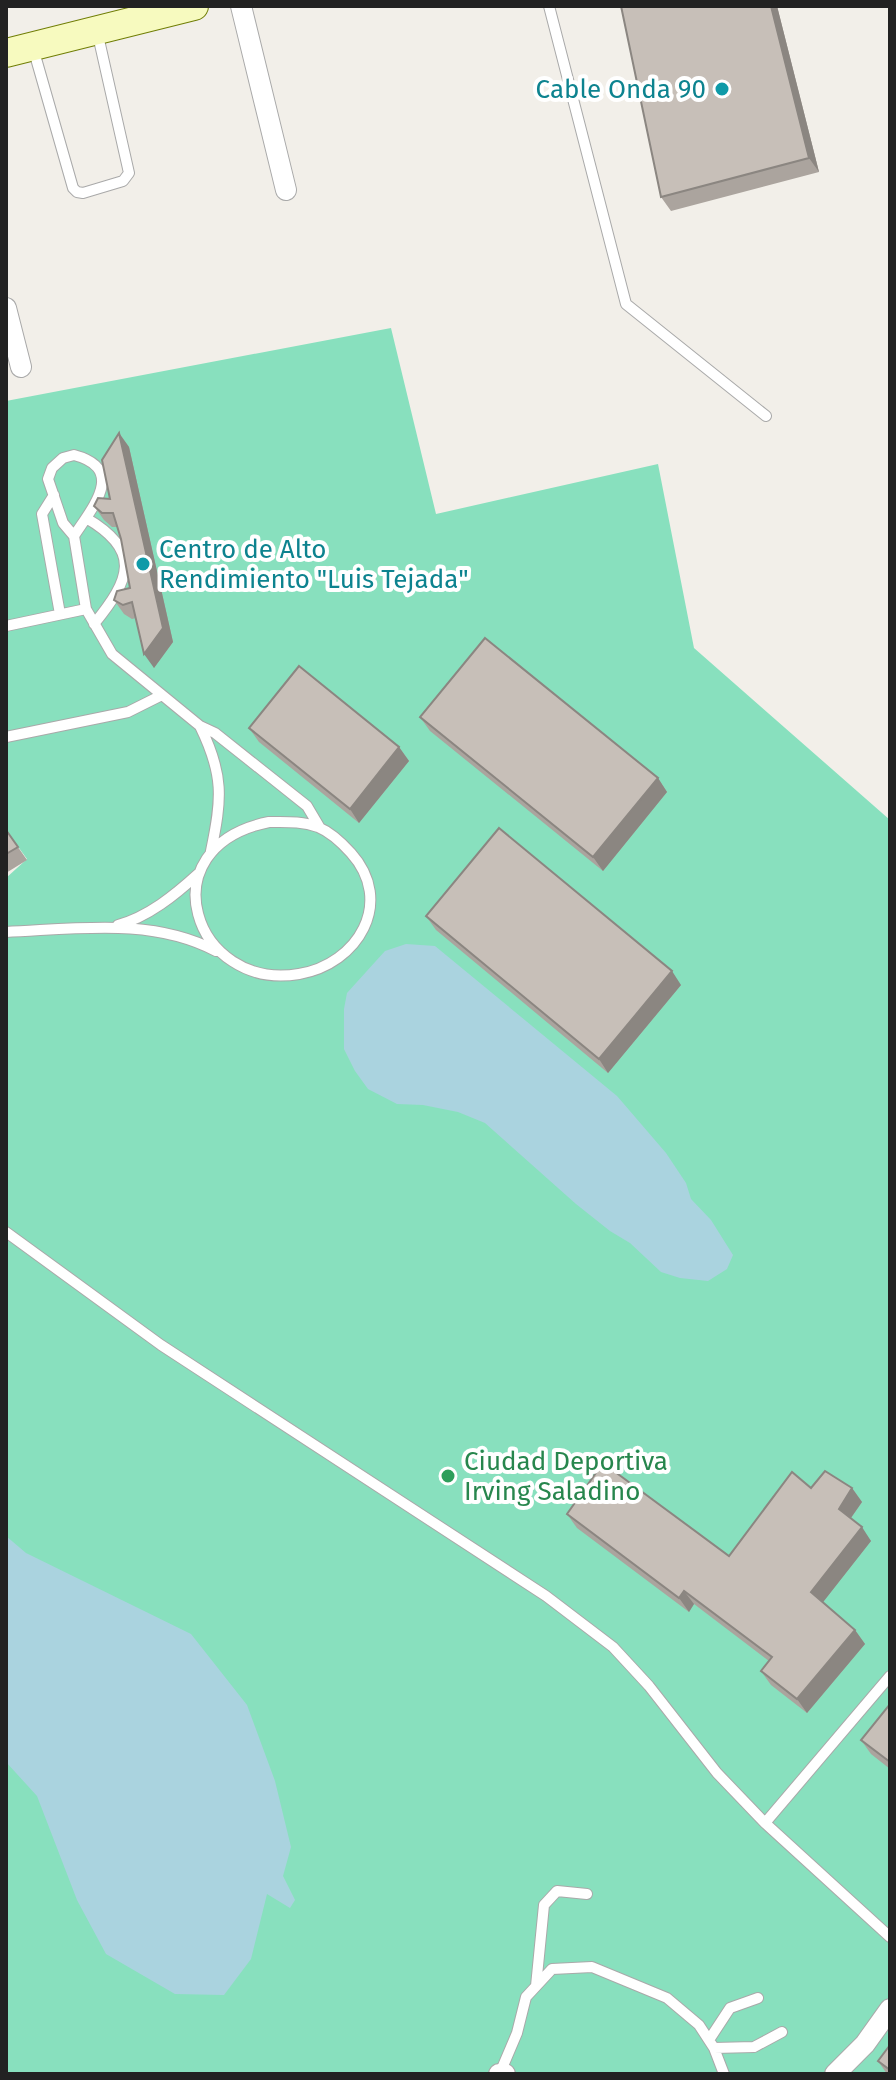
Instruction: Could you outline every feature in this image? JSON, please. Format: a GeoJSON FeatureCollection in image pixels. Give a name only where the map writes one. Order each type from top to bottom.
{"type":"FeatureCollection","features":[{"type":"Feature","properties":{"kind":"main road"},"geometry":{"type":"LineString","coordinates":[[19,49],[194,6]]}},
{"type":"Feature","properties":{"kind":"street"},"geometry":{"type":"LineString","coordinates":[[241,6],[286,190]]}},
{"type":"Feature","properties":{"kind":"street"},"geometry":{"type":"LineString","coordinates":[[6,308],[21,367]]}},
{"type":"Feature","properties":{"kind":"street"},"geometry":{"type":"LineString","coordinates":[[842,2072],[890,2009]]}},
{"type":"Feature","properties":{"kind":"lane"},"geometry":{"type":"LineString","coordinates":[[549,6],[626,304],[766,416]]}},
{"type":"Feature","properties":{"kind":"lane"},"geometry":{"type":"LineString","coordinates":[[19,49],[73,188],[83,193],[123,181],[129,173],[97,30]]}},
{"type":"Feature","properties":{"kind":"lane"},"geometry":{"type":"LineString","coordinates":[[74,536],[103,488],[96,465],[74,455],[63,458],[52,468],[48,479],[63,523],[74,536],[86,609],[112,654],[200,726],[215,733],[307,806],[320,828]]}},
{"type":"Feature","properties":{"kind":"lane"},"geometry":{"type":"LineString","coordinates":[[54,495],[42,514],[60,614]]}},
{"type":"Feature","properties":{"kind":"lane"},"geometry":{"type":"LineString","coordinates":[[86,518],[107,530],[124,555],[123,579],[118,593],[94,624]]}},
{"type":"Feature","properties":{"kind":"lane"},"geometry":{"type":"LineString","coordinates":[[6,626],[86,609]]}},
{"type":"Feature","properties":{"kind":"lane"},"geometry":{"type":"LineString","coordinates":[[6,737],[128,712],[162,695]]}},
{"type":"Feature","properties":{"kind":"lane"},"geometry":{"type":"LineString","coordinates":[[108,928],[127,922],[176,894],[198,874],[211,851],[218,812],[218,772],[215,756],[200,726]]}},
{"type":"Feature","properties":{"kind":"lane"},"geometry":{"type":"LineString","coordinates":[[6,932],[108,928],[161,931],[199,942],[249,968],[281,975],[314,970],[329,963],[350,948],[365,926],[372,905],[371,886],[359,863],[341,842],[320,828],[298,822],[248,826],[227,837],[211,851]]}},
{"type":"Feature","properties":{"kind":"lane"},"geometry":{"type":"LineString","coordinates":[[198,874],[196,895],[199,919],[208,938],[221,954]]}},
{"type":"Feature","properties":{"kind":"lane"},"geometry":{"type":"LineString","coordinates":[[6,1232],[161,1345],[513,1574],[602,1639],[649,1686],[717,1773],[765,1823],[890,1937]]}},
{"type":"Feature","properties":{"kind":"lane"},"geometry":{"type":"LineString","coordinates":[[765,1823],[890,1676]]}},
{"type":"Feature","properties":{"kind":"lane"},"geometry":{"type":"LineString","coordinates":[[536,1986],[544,1905],[557,1891],[587,1894]]}},
{"type":"Feature","properties":{"kind":"lane"},"geometry":{"type":"LineString","coordinates":[[501,2074],[517,2033],[526,1997],[552,1969],[592,1967],[667,1998],[699,2025],[724,2074]]}},
{"type":"Feature","properties":{"kind":"lane"},"geometry":{"type":"LineString","coordinates":[[711,2044],[730,2008],[758,1998]]}},
{"type":"Feature","properties":{"kind":"lane"},"geometry":{"type":"LineString","coordinates":[[711,2044],[754,2047],[782,2032]]}},
{"type":"Feature","properties":{"kind":"green space","name":"Ciudad Deportiva Irving Saladino"},"geometry":{"type":"Polygon","coordinates":[[[391,328],[436,514],[658,464],[694,648],[890,820],[890,2074],[6,2074],[6,878],[27,859],[6,830],[6,401],[391,328]]]}},
{"type":"Feature","properties":{"kind":"water"},"geometry":{"type":"Polygon","coordinates":[[[406,944],[435,946],[617,1096],[666,1153],[686,1183],[691,1199],[711,1220],[733,1255],[727,1269],[708,1281],[661,1272],[630,1243],[576,1204],[485,1123],[458,1112],[397,1104],[368,1089],[344,1049],[347,993],[385,951],[406,944]]]}},
{"type":"Feature","properties":{"kind":"water"},"geometry":{"type":"Polygon","coordinates":[[[6,1536],[26,1553],[191,1634],[247,1705],[275,1781],[291,1847],[283,1876],[295,1900],[290,1908],[267,1894],[251,1959],[224,1995],[175,1994],[106,1954],[77,1900],[37,1796],[6,1762],[6,1536]]]}},
{"type":"Feature","properties":{"kind":"building","name":"Cable Onda 90"},"geometry":{"type":"Polygon","coordinates":[[[621,6],[771,6],[809,158],[661,197],[621,6]]]}},
{"type":"Feature","properties":{"kind":"building","name":"Centro de Alto Rendimiento \"Luis Tejada\""},"geometry":{"type":"Polygon","coordinates":[[[119,433],[163,628],[144,654],[132,602],[123,605],[114,600],[117,591],[130,588],[113,513],[102,513],[94,506],[98,498],[110,499],[102,460],[119,433]]]}},
{"type":"Feature","properties":{"kind":"building"},"geometry":{"type":"Polygon","coordinates":[[[485,638],[658,778],[593,857],[420,717],[485,638]]]}},
{"type":"Feature","properties":{"kind":"building"},"geometry":{"type":"Polygon","coordinates":[[[299,666],[399,747],[350,809],[249,728],[299,666]]]}},
{"type":"Feature","properties":{"kind":"building"},"geometry":{"type":"Polygon","coordinates":[[[499,828],[672,971],[599,1059],[426,916],[499,828]]]}},
{"type":"Feature","properties":{"kind":"building"},"geometry":{"type":"Polygon","coordinates":[[[6,830],[18,847],[6,854],[6,830]]]}},
{"type":"Feature","properties":{"kind":"building"},"geometry":{"type":"Polygon","coordinates":[[[603,1463],[729,1556],[792,1472],[811,1488],[825,1471],[852,1488],[839,1509],[862,1527],[811,1592],[855,1630],[797,1699],[761,1671],[772,1657],[684,1591],[679,1598],[567,1514],[603,1463]]]}},
{"type":"Feature","properties":{"kind":"building"},"geometry":{"type":"Polygon","coordinates":[[[890,1704],[890,1762],[861,1740],[890,1704]]]}},
{"type":"Feature","properties":{"kind":"building"},"geometry":{"type":"Polygon","coordinates":[[[890,2045],[890,2070],[878,2061],[890,2045]]]}},
{"type":"Feature","properties":{"kind":"place","name":"Cable Onda 90"},"geometry":{"type":"Point","coordinates":[722,89]}},
{"type":"Feature","properties":{"kind":"place","name":"Centro de Alto Rendimiento \"Luis Tejada\""},"geometry":{"type":"Point","coordinates":[143,564]}},
{"type":"Feature","properties":{"kind":"place","name":"Ciudad Deportiva Irving Saladino"},"geometry":{"type":"Point","coordinates":[448,1476]}}]}
